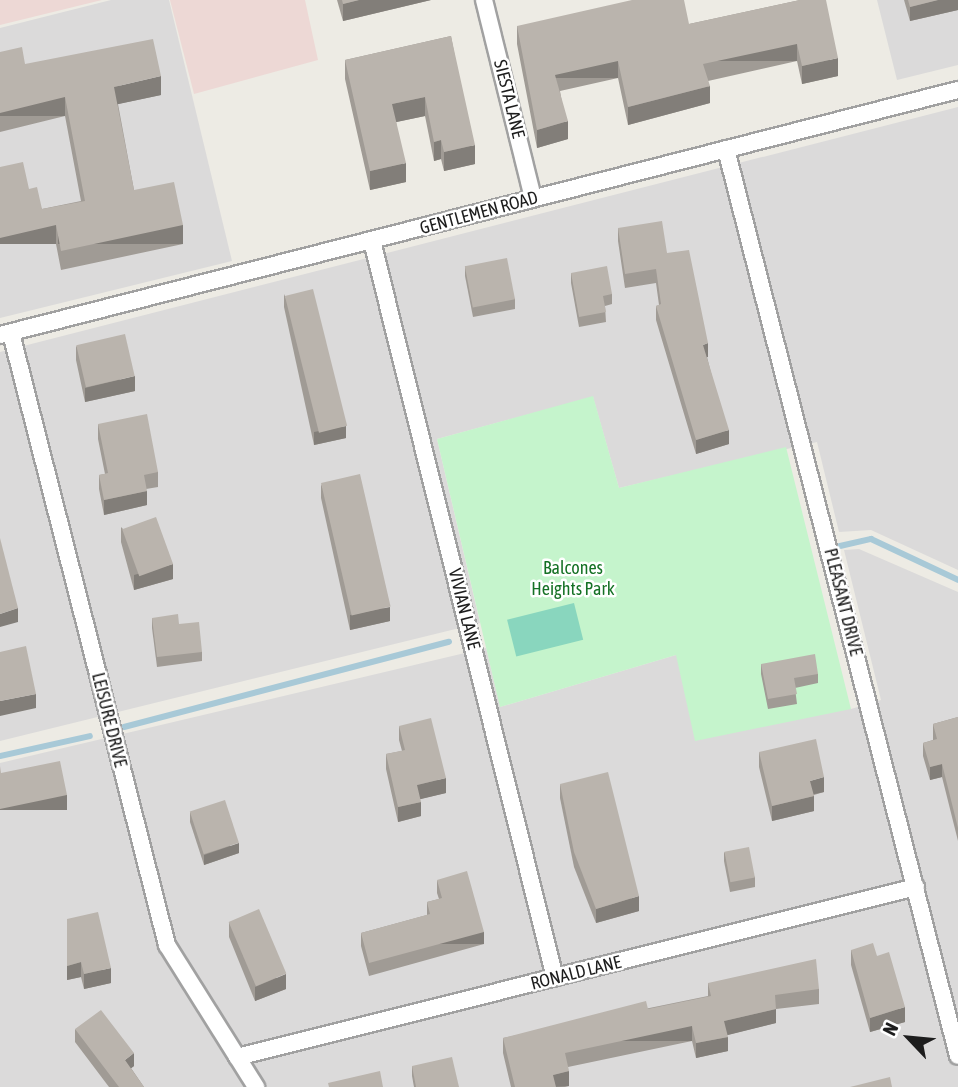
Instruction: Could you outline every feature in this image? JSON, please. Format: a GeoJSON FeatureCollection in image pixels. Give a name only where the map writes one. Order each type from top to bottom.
{"type":"FeatureCollection","features":[{"type":"Feature","properties":{"kind":"street","name":"SIESTA LANE"},"geometry":{"type":"LineString","coordinates":[[484,0],[533,198]]}},
{"type":"Feature","properties":{"kind":"street","name":"GENTLEMEN ROAD"},"geometry":{"type":"LineString","coordinates":[[5,334],[958,90]]}},
{"type":"Feature","properties":{"kind":"street","name":"PLEASANT DRIVE"},"geometry":{"type":"LineString","coordinates":[[726,149],[958,1056]]}},
{"type":"Feature","properties":{"kind":"street","name":"VIVIAN LANE"},"geometry":{"type":"LineString","coordinates":[[372,241],[555,978]]}},
{"type":"Feature","properties":{"kind":"street","name":"LEISURE DRIVE"},"geometry":{"type":"LineString","coordinates":[[5,334],[167,945],[256,1087]]}},
{"type":"Feature","properties":{"kind":"street","name":"RONALD LANE"},"geometry":{"type":"LineString","coordinates":[[237,1057],[916,887]]}},
{"type":"Feature","properties":{"kind":"shaded area"},"geometry":{"type":"Polygon","coordinates":[[[0,0],[102,0],[0,25],[0,0]]]}},
{"type":"Feature","properties":{"kind":"shaded area"},"geometry":{"type":"Polygon","coordinates":[[[111,0],[169,0],[232,261],[0,318],[0,28],[111,0]]]}},
{"type":"Feature","properties":{"kind":"shaded area"},"geometry":{"type":"Polygon","coordinates":[[[170,0],[305,0],[318,60],[194,94],[170,0]]]}},
{"type":"Feature","properties":{"kind":"shaded area"},"geometry":{"type":"Polygon","coordinates":[[[877,0],[958,0],[958,65],[897,80],[877,0]]]}},
{"type":"Feature","properties":{"kind":"shaded area"},"geometry":{"type":"Polygon","coordinates":[[[958,107],[958,570],[871,530],[839,532],[817,442],[619,488],[593,397],[437,439],[480,623],[0,741],[0,352],[958,107]]]}},
{"type":"Feature","properties":{"kind":"shaded area"},"geometry":{"type":"Polygon","coordinates":[[[859,549],[958,592],[958,1087],[0,1087],[0,763],[486,648],[500,707],[676,655],[851,709],[881,700],[844,550],[859,549]]]}},
{"type":"Feature","properties":{"kind":"green space","name":"Balcones Heights Park"},"geometry":{"type":"Polygon","coordinates":[[[593,396],[619,488],[786,447],[851,709],[695,741],[676,655],[500,707],[437,439],[593,396]]]}},
{"type":"Feature","properties":{"kind":"green space"},"geometry":{"type":"Polygon","coordinates":[[[574,603],[583,640],[516,657],[507,620],[574,603]]]}},
{"type":"Feature","properties":{"kind":"building"},"geometry":{"type":"Polygon","coordinates":[[[342,0],[359,0],[343,4],[342,0]]]}},
{"type":"Feature","properties":{"kind":"building"},"geometry":{"type":"Polygon","coordinates":[[[632,0],[684,0],[689,24],[800,0],[826,0],[838,58],[802,66],[797,44],[703,64],[710,86],[628,107],[618,61],[555,75],[568,121],[537,130],[517,26],[632,0]]]}},
{"type":"Feature","properties":{"kind":"building"},"geometry":{"type":"Polygon","coordinates":[[[908,0],[938,0],[910,7],[908,0]]]}},
{"type":"Feature","properties":{"kind":"building"},"geometry":{"type":"Polygon","coordinates":[[[451,36],[475,145],[444,152],[441,140],[434,142],[425,97],[392,104],[406,163],[370,171],[345,60],[451,36]]]}},
{"type":"Feature","properties":{"kind":"building"},"geometry":{"type":"Polygon","coordinates":[[[153,39],[161,76],[114,87],[134,190],[174,182],[183,225],[61,251],[56,225],[0,238],[0,167],[23,162],[29,189],[37,187],[42,209],[85,201],[65,97],[0,113],[0,52],[22,47],[25,64],[153,39]]]}},
{"type":"Feature","properties":{"kind":"building"},"geometry":{"type":"Polygon","coordinates":[[[662,221],[667,253],[689,250],[708,343],[703,345],[729,430],[696,440],[656,306],[661,304],[656,269],[625,274],[618,228],[662,221]]]}},
{"type":"Feature","properties":{"kind":"building"},"geometry":{"type":"Polygon","coordinates":[[[507,258],[515,299],[473,307],[465,266],[507,258]]]}},
{"type":"Feature","properties":{"kind":"building"},"geometry":{"type":"Polygon","coordinates":[[[607,266],[612,294],[603,296],[606,312],[579,317],[571,273],[607,266]]]}},
{"type":"Feature","properties":{"kind":"building"},"geometry":{"type":"Polygon","coordinates":[[[313,289],[347,426],[319,433],[285,296],[313,289]]]}},
{"type":"Feature","properties":{"kind":"building"},"geometry":{"type":"Polygon","coordinates":[[[125,334],[135,376],[86,387],[76,345],[125,334]]]}},
{"type":"Feature","properties":{"kind":"building"},"geometry":{"type":"Polygon","coordinates":[[[147,414],[158,472],[144,475],[147,491],[104,500],[99,475],[108,473],[98,424],[147,414]]]}},
{"type":"Feature","properties":{"kind":"building"},"geometry":{"type":"Polygon","coordinates":[[[360,474],[391,607],[352,616],[321,483],[360,474]]]}},
{"type":"Feature","properties":{"kind":"building"},"geometry":{"type":"Polygon","coordinates":[[[156,517],[173,564],[139,576],[122,529],[156,517]]]}},
{"type":"Feature","properties":{"kind":"building"},"geometry":{"type":"Polygon","coordinates":[[[0,538],[18,608],[0,614],[0,538]]]}},
{"type":"Feature","properties":{"kind":"building"},"geometry":{"type":"Polygon","coordinates":[[[178,614],[179,624],[199,622],[202,652],[157,657],[152,618],[178,614]]]}},
{"type":"Feature","properties":{"kind":"building"},"geometry":{"type":"Polygon","coordinates":[[[26,646],[36,694],[0,701],[0,652],[26,646]]]}},
{"type":"Feature","properties":{"kind":"building"},"geometry":{"type":"Polygon","coordinates":[[[815,654],[818,674],[794,678],[797,694],[768,699],[761,664],[815,654]]]}},
{"type":"Feature","properties":{"kind":"building"},"geometry":{"type":"Polygon","coordinates":[[[958,717],[958,828],[942,764],[930,767],[923,743],[937,739],[933,724],[958,717]]]}},
{"type":"Feature","properties":{"kind":"building"},"geometry":{"type":"Polygon","coordinates":[[[431,718],[446,778],[417,785],[421,802],[398,807],[386,754],[405,750],[399,726],[431,718]]]}},
{"type":"Feature","properties":{"kind":"building"},"geometry":{"type":"Polygon","coordinates":[[[816,739],[824,777],[810,781],[814,796],[772,806],[759,752],[816,739]]]}},
{"type":"Feature","properties":{"kind":"building"},"geometry":{"type":"Polygon","coordinates":[[[60,761],[67,795],[0,809],[0,766],[1,773],[60,761]]]}},
{"type":"Feature","properties":{"kind":"building"},"geometry":{"type":"Polygon","coordinates":[[[608,772],[639,896],[596,909],[574,852],[560,784],[608,772]]]}},
{"type":"Feature","properties":{"kind":"building"},"geometry":{"type":"Polygon","coordinates":[[[225,800],[239,843],[204,854],[190,811],[225,800]]]}},
{"type":"Feature","properties":{"kind":"building"},"geometry":{"type":"Polygon","coordinates":[[[749,847],[755,877],[730,882],[724,852],[749,847]]]}},
{"type":"Feature","properties":{"kind":"building"},"geometry":{"type":"Polygon","coordinates":[[[467,871],[484,932],[369,963],[361,933],[430,914],[427,902],[442,898],[437,880],[467,871]]]}},
{"type":"Feature","properties":{"kind":"building"},"geometry":{"type":"Polygon","coordinates":[[[259,909],[286,973],[256,986],[229,922],[259,909]]]}},
{"type":"Feature","properties":{"kind":"building"},"geometry":{"type":"Polygon","coordinates":[[[98,912],[111,968],[84,974],[81,962],[67,966],[67,919],[98,912]]]}},
{"type":"Feature","properties":{"kind":"building"},"geometry":{"type":"Polygon","coordinates":[[[873,943],[877,956],[889,952],[905,1007],[870,1018],[851,950],[873,943]]]}},
{"type":"Feature","properties":{"kind":"building"},"geometry":{"type":"Polygon","coordinates":[[[816,959],[819,989],[775,995],[776,1009],[724,1021],[728,1037],[696,1043],[692,1026],[565,1053],[569,1071],[553,1075],[556,1087],[515,1087],[503,1038],[646,1001],[648,1009],[711,996],[708,983],[816,959]]]}},
{"type":"Feature","properties":{"kind":"building"},"geometry":{"type":"Polygon","coordinates":[[[101,1010],[134,1053],[125,1060],[144,1087],[119,1087],[75,1029],[101,1010]]]}},
{"type":"Feature","properties":{"kind":"building"},"geometry":{"type":"Polygon","coordinates":[[[452,1057],[459,1087],[416,1087],[412,1066],[452,1057]]]}},
{"type":"Feature","properties":{"kind":"building"},"geometry":{"type":"Polygon","coordinates":[[[380,1071],[383,1087],[329,1087],[328,1083],[380,1071]]]}},
{"type":"Feature","properties":{"kind":"building"},"geometry":{"type":"Polygon","coordinates":[[[890,1077],[892,1087],[850,1087],[890,1077]]]}},
{"type":"Feature","properties":{"kind":"waterway"},"geometry":{"type":"LineString","coordinates":[[840,546],[871,539],[958,580]]}},
{"type":"Feature","properties":{"kind":"waterway"},"geometry":{"type":"LineString","coordinates":[[124,727],[449,642]]}},
{"type":"Feature","properties":{"kind":"waterway"},"geometry":{"type":"LineString","coordinates":[[0,756],[90,736]]}}]}
